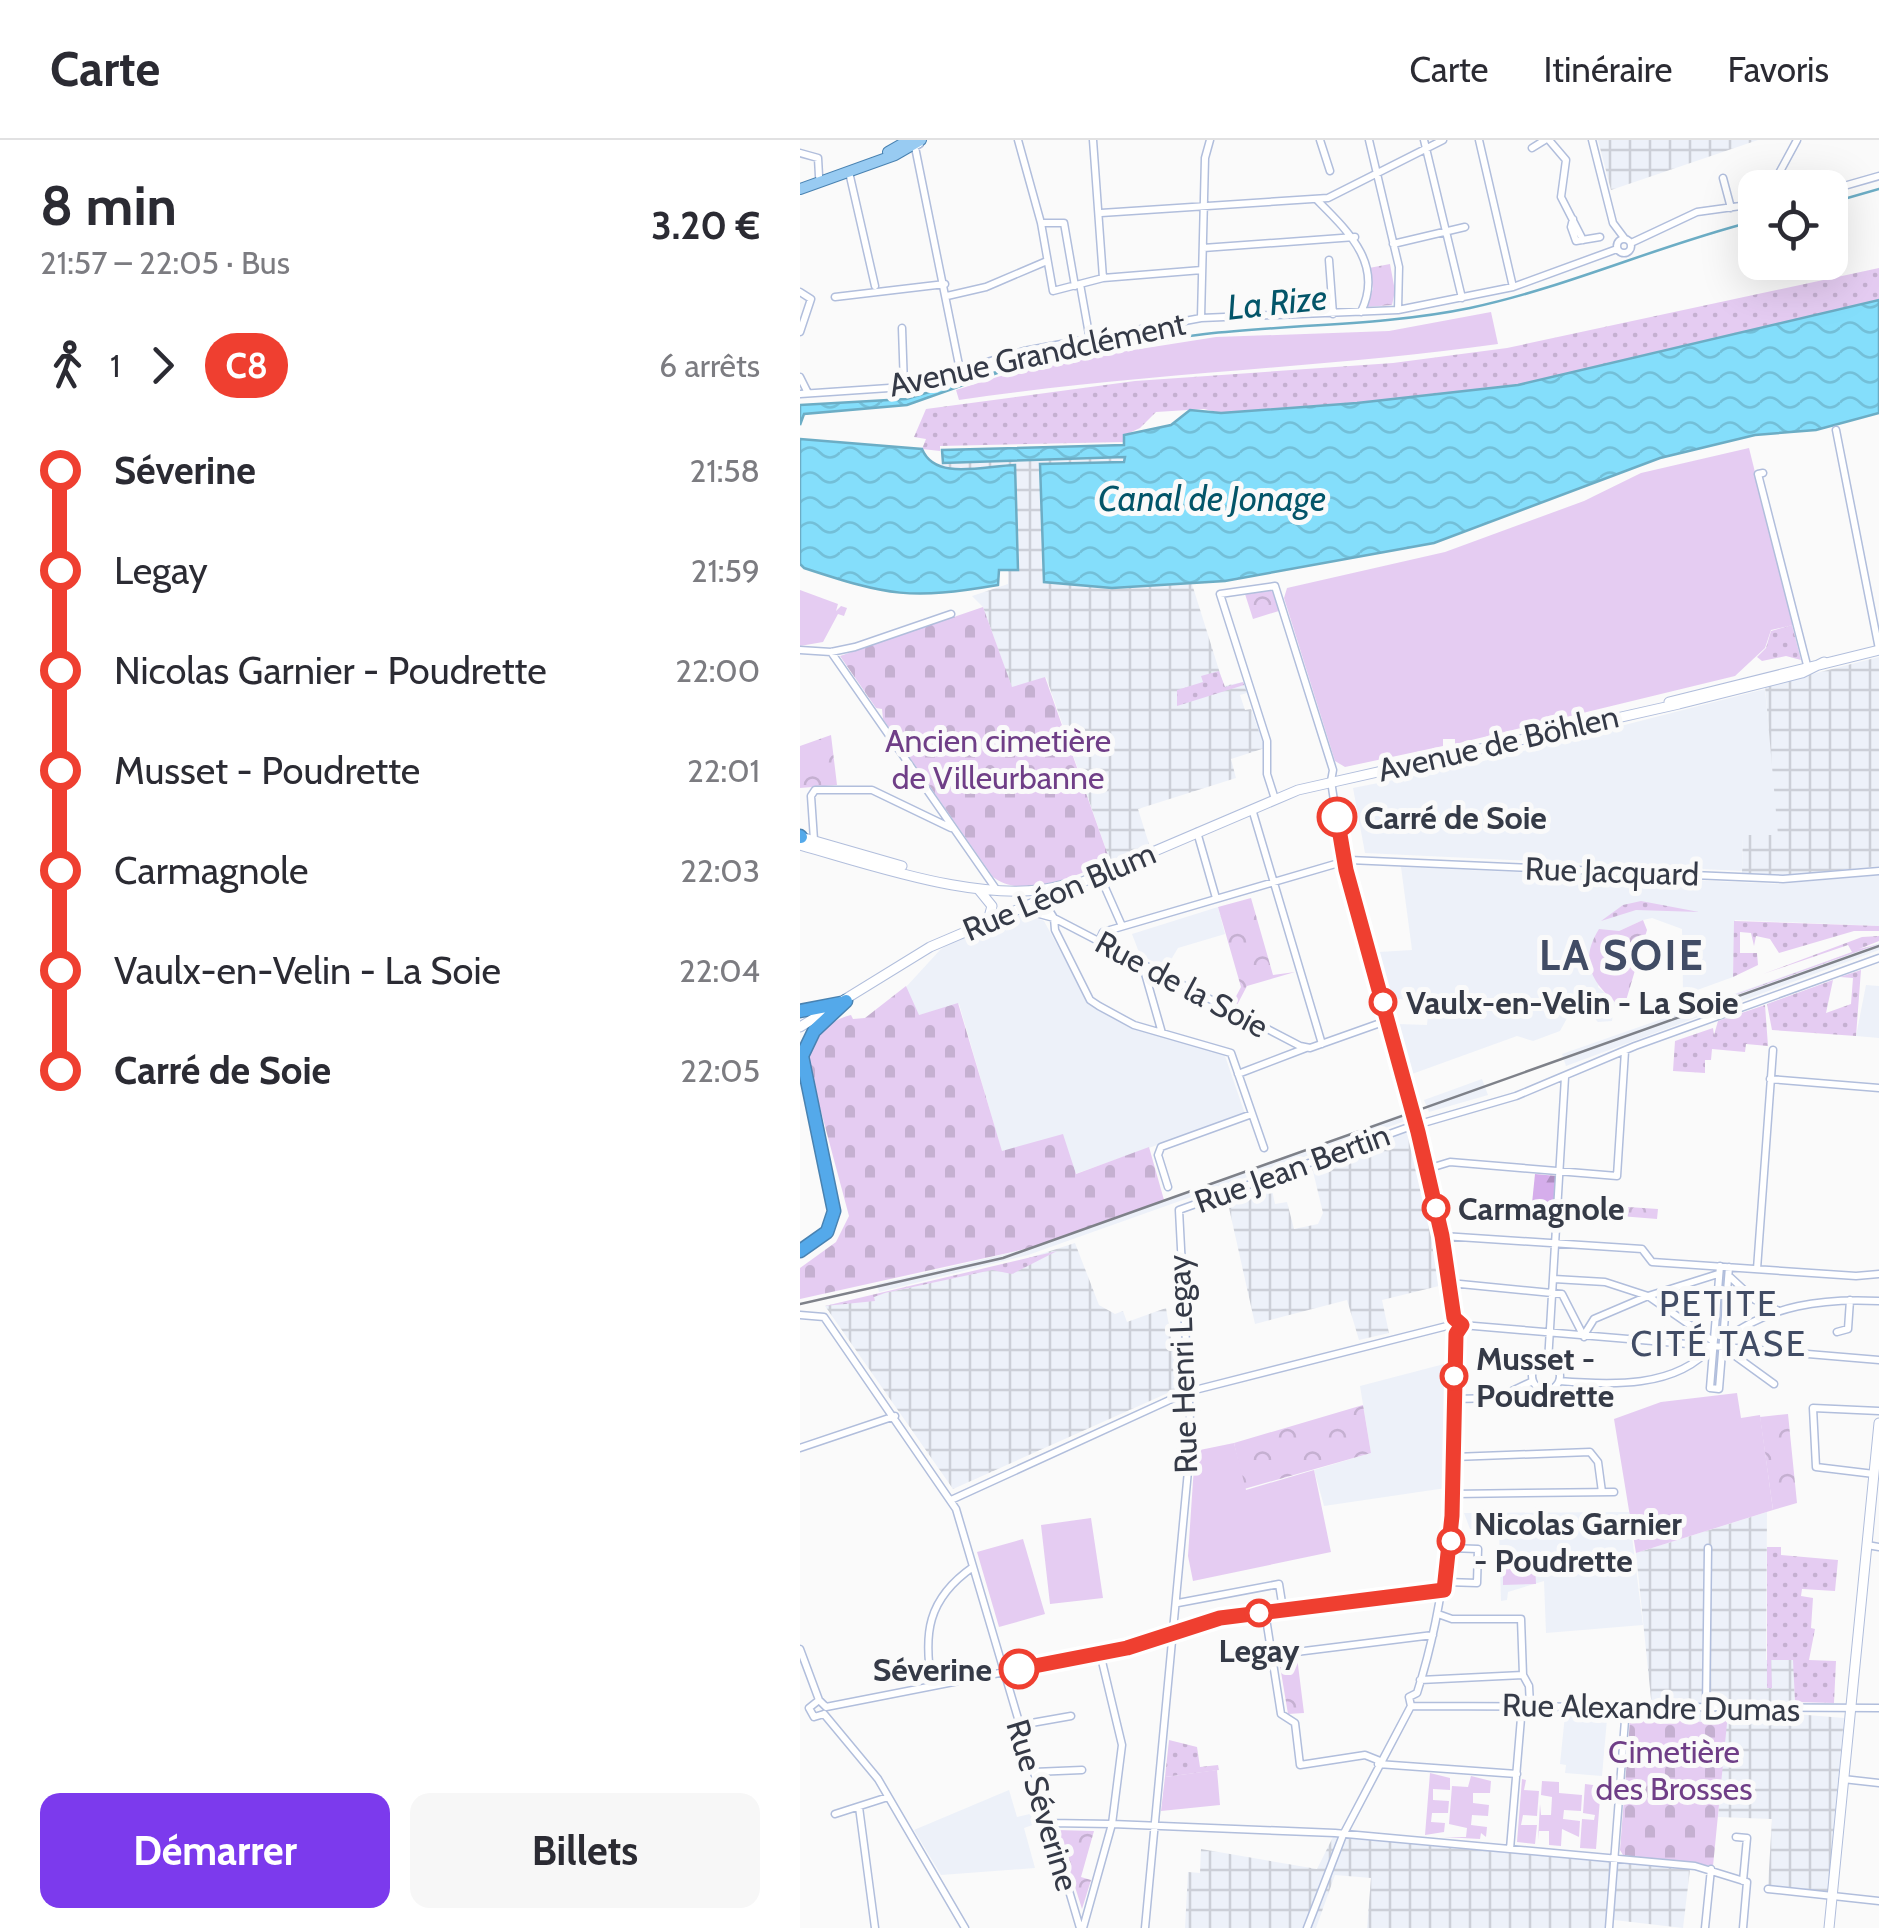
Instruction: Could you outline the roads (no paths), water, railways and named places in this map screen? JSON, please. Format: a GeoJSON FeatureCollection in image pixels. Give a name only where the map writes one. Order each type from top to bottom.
{"type":"FeatureCollection","features":[{"type":"Feature","properties":{"kind":"highway"},"geometry":{"type":"LineString","coordinates":[[803,1018],[846,1002]]}},
{"type":"Feature","properties":{"kind":"highway"},"geometry":{"type":"LineString","coordinates":[[800,1251],[826,1232],[834,1211],[802,1056],[814,1031],[846,1002]]}},
{"type":"Feature","properties":{"kind":"highway"},"geometry":{"type":"LineString","coordinates":[[800,1091],[828,1194],[828,1212],[816,1234],[800,1238]]}},
{"type":"Feature","properties":{"kind":"main road"},"geometry":{"type":"LineString","coordinates":[[800,186],[849,172],[918,142]]}},
{"type":"Feature","properties":{"kind":"main road"},"geometry":{"type":"LineString","coordinates":[[800,186],[918,142]]}},
{"type":"Feature","properties":{"kind":"main road","name":"Avenue de Böhlen"},"geometry":{"type":"LineString","coordinates":[[1665,704],[1879,650]]}},
{"type":"Feature","properties":{"kind":"main road","name":"Avenue de Böhlen"},"geometry":{"type":"LineString","coordinates":[[1331,781],[1788,676],[1824,662]]}},
{"type":"Feature","properties":{"kind":"main road","name":"Avenue de Böhlen"},"geometry":{"type":"LineString","coordinates":[[1788,676],[1804,666]]}},
{"type":"Feature","properties":{"kind":"main road","name":"Rue Léon Blum"},"geometry":{"type":"LineString","coordinates":[[846,1002],[930,946],[1020,909],[1040,895],[1274,799],[1331,781]]}},
{"type":"Feature","properties":{"kind":"main road"},"geometry":{"type":"LineString","coordinates":[[804,837],[932,878]]}},
{"type":"Feature","properties":{"kind":"main road"},"geometry":{"type":"LineString","coordinates":[[800,845],[979,890],[1040,895]]}},
{"type":"Feature","properties":{"kind":"main road"},"geometry":{"type":"LineString","coordinates":[[979,890],[990,899],[988,922]]}},
{"type":"Feature","properties":{"kind":"main road"},"geometry":{"type":"LineString","coordinates":[[998,892],[1007,901],[1006,914]]}},
{"type":"Feature","properties":{"kind":"main road"},"geometry":{"type":"LineString","coordinates":[[1829,1928],[1879,1423]]}},
{"type":"Feature","properties":{"kind":"street"},"geometry":{"type":"LineString","coordinates":[[1018,140],[1041,223],[1053,291],[1103,278],[1202,270]]}},
{"type":"Feature","properties":{"kind":"street"},"geometry":{"type":"LineString","coordinates":[[1093,140],[1103,278]]}},
{"type":"Feature","properties":{"kind":"street"},"geometry":{"type":"LineString","coordinates":[[1202,318],[1210,140]]}},
{"type":"Feature","properties":{"kind":"street"},"geometry":{"type":"LineString","coordinates":[[1320,140],[1330,171]]}},
{"type":"Feature","properties":{"kind":"street"},"geometry":{"type":"LineString","coordinates":[[1369,140],[1399,267],[1398,310]]}},
{"type":"Feature","properties":{"kind":"street"},"geometry":{"type":"LineString","coordinates":[[1101,212],[1328,198],[1426,144],[1444,140]]}},
{"type":"Feature","properties":{"kind":"street"},"geometry":{"type":"LineString","coordinates":[[1478,140],[1513,287]]}},
{"type":"Feature","properties":{"kind":"street"},"geometry":{"type":"LineString","coordinates":[[1532,148],[1547,140],[1566,160],[1560,188],[1583,240],[1600,236]]}},
{"type":"Feature","properties":{"kind":"street"},"geometry":{"type":"LineString","coordinates":[[1592,140],[1615,228],[1628,241],[1685,216],[1738,207]]}},
{"type":"Feature","properties":{"kind":"street"},"geometry":{"type":"LineString","coordinates":[[1781,170],[1797,140]]}},
{"type":"Feature","properties":{"kind":"street"},"geometry":{"type":"LineString","coordinates":[[918,142],[960,370]]}},
{"type":"Feature","properties":{"kind":"street"},"geometry":{"type":"LineString","coordinates":[[1426,144],[1462,298]]}},
{"type":"Feature","properties":{"kind":"street"},"geometry":{"type":"LineString","coordinates":[[800,153],[818,158],[819,176]]}},
{"type":"Feature","properties":{"kind":"street"},"geometry":{"type":"LineString","coordinates":[[849,172],[875,286]]}},
{"type":"Feature","properties":{"kind":"street"},"geometry":{"type":"LineString","coordinates":[[1848,185],[1879,176]]}},
{"type":"Feature","properties":{"kind":"street"},"geometry":{"type":"LineString","coordinates":[[1723,178],[1731,208]]}},
{"type":"Feature","properties":{"kind":"street"},"geometry":{"type":"LineString","coordinates":[[1316,200],[1355,237],[1370,281],[1361,312]]}},
{"type":"Feature","properties":{"kind":"street"},"geometry":{"type":"LineString","coordinates":[[1041,223],[1064,223],[1090,340]]}},
{"type":"Feature","properties":{"kind":"street"},"geometry":{"type":"LineString","coordinates":[[1394,244],[1466,227]]}},
{"type":"Feature","properties":{"kind":"street"},"geometry":{"type":"LineString","coordinates":[[1203,248],[1355,237]]}},
{"type":"Feature","properties":{"kind":"street","name":"Avenue Grandclément"},"geometry":{"type":"LineString","coordinates":[[804,394],[904,387],[1024,351],[1202,318],[1398,310],[1513,287],[1617,249],[1626,254],[1628,241]]}},
{"type":"Feature","properties":{"kind":"street"},"geometry":{"type":"LineString","coordinates":[[1330,260],[1333,314]]}},
{"type":"Feature","properties":{"kind":"street"},"geometry":{"type":"LineString","coordinates":[[947,296],[986,287],[1047,261]]}},
{"type":"Feature","properties":{"kind":"street"},"geometry":{"type":"LineString","coordinates":[[835,298],[946,284]]}},
{"type":"Feature","properties":{"kind":"street"},"geometry":{"type":"LineString","coordinates":[[800,292],[811,299],[800,332]]}},
{"type":"Feature","properties":{"kind":"street"},"geometry":{"type":"LineString","coordinates":[[902,328],[904,387]]}},
{"type":"Feature","properties":{"kind":"street"},"geometry":{"type":"LineString","coordinates":[[800,376],[804,394]]}},
{"type":"Feature","properties":{"kind":"street"},"geometry":{"type":"LineString","coordinates":[[1836,430],[1879,650]]}},
{"type":"Feature","properties":{"kind":"street"},"geometry":{"type":"LineString","coordinates":[[1763,473],[1758,474],[1804,666]]}},
{"type":"Feature","properties":{"kind":"street"},"geometry":{"type":"LineString","coordinates":[[1274,799],[1267,774],[1267,741],[1220,594],[1275,586],[1334,770],[1331,781],[1345,862],[1427,1170],[1454,1318],[1462,1325],[1550,1334],[1713,1343],[1879,1360]]}},
{"type":"Feature","properties":{"kind":"street"},"geometry":{"type":"LineString","coordinates":[[800,650],[831,652],[951,614]]}},
{"type":"Feature","properties":{"kind":"street"},"geometry":{"type":"LineString","coordinates":[[831,652],[998,892]]}},
{"type":"Feature","properties":{"kind":"street"},"geometry":{"type":"LineString","coordinates":[[804,837],[815,790],[872,790],[952,829]]}},
{"type":"Feature","properties":{"kind":"street"},"geometry":{"type":"LineString","coordinates":[[1252,808],[1322,1044]]}},
{"type":"Feature","properties":{"kind":"street"},"geometry":{"type":"LineString","coordinates":[[1197,831],[1216,898]]}},
{"type":"Feature","properties":{"kind":"street","name":"Rue Jacquard"},"geometry":{"type":"LineString","coordinates":[[1099,940],[1103,932],[1345,862],[1783,879],[1879,871]]}},
{"type":"Feature","properties":{"kind":"street"},"geometry":{"type":"LineString","coordinates":[[979,890],[984,881],[980,868]]}},
{"type":"Feature","properties":{"kind":"street"},"geometry":{"type":"LineString","coordinates":[[1099,874],[1122,926]]}},
{"type":"Feature","properties":{"kind":"street","name":"Rue de la Soie"},"geometry":{"type":"LineString","coordinates":[[1040,895],[1054,918]]}},
{"type":"Feature","properties":{"kind":"street","name":"Rue de la Soie"},"geometry":{"type":"LineString","coordinates":[[1020,909],[1054,918],[1308,1048]]}},
{"type":"Feature","properties":{"kind":"street"},"geometry":{"type":"LineString","coordinates":[[1054,918],[1090,1000],[1134,1024],[1228,1050],[1264,1148]]}},
{"type":"Feature","properties":{"kind":"street"},"geometry":{"type":"LineString","coordinates":[[1060,939],[1068,925]]}},
{"type":"Feature","properties":{"kind":"street"},"geometry":{"type":"LineString","coordinates":[[1416,1126],[1565,1076],[1879,958]]}},
{"type":"Feature","properties":{"kind":"street"},"geometry":{"type":"LineString","coordinates":[[1142,963],[1162,1034]]}},
{"type":"Feature","properties":{"kind":"street"},"geometry":{"type":"LineString","coordinates":[[1238,1074],[1386,1021]]}},
{"type":"Feature","properties":{"kind":"street"},"geometry":{"type":"LineString","coordinates":[[1757,1269],[1773,1050]]}},
{"type":"Feature","properties":{"kind":"street"},"geometry":{"type":"LineString","coordinates":[[1427,1170],[1450,1162],[1617,1176],[1625,1051]]}},
{"type":"Feature","properties":{"kind":"street"},"geometry":{"type":"LineString","coordinates":[[1548,1362],[1565,1076]]}},
{"type":"Feature","properties":{"kind":"street"},"geometry":{"type":"LineString","coordinates":[[1770,1079],[1879,1088]]}},
{"type":"Feature","properties":{"kind":"street"},"geometry":{"type":"LineString","coordinates":[[1168,1186],[1158,1154],[1161,1147],[1252,1114]]}},
{"type":"Feature","properties":{"kind":"street","name":"Rue Jean Bertin"},"geometry":{"type":"LineString","coordinates":[[1176,1219],[1180,1208],[1416,1126]]}},
{"type":"Feature","properties":{"kind":"street","name":"Rue Henri Legay"},"geometry":{"type":"LineString","coordinates":[[1144,1928],[1191,1439],[1176,1219]]}},
{"type":"Feature","properties":{"kind":"street"},"geometry":{"type":"LineString","coordinates":[[1442,1236],[1556,1249],[1642,1250],[1648,1251],[1652,1262],[1724,1271],[1879,1274]]}},
{"type":"Feature","properties":{"kind":"street"},"geometry":{"type":"LineString","coordinates":[[1584,1336],[1594,1319],[1724,1271]]}},
{"type":"Feature","properties":{"kind":"street"},"geometry":{"type":"LineString","coordinates":[[1724,1271],[1754,1300],[1777,1310]]}},
{"type":"Feature","properties":{"kind":"street"},"geometry":{"type":"LineString","coordinates":[[1724,1271],[1723,1344],[1719,1389],[1710,1388],[1724,1271]]}},
{"type":"Feature","properties":{"kind":"street"},"geometry":{"type":"LineString","coordinates":[[1554,1278],[1605,1282],[1648,1296],[1713,1343]]}},
{"type":"Feature","properties":{"kind":"street"},"geometry":{"type":"LineString","coordinates":[[1450,1283],[1530,1293],[1553,1291],[1568,1302],[1584,1336]]}},
{"type":"Feature","properties":{"kind":"street"},"geometry":{"type":"LineString","coordinates":[[1723,1344],[1777,1310],[1850,1300],[1879,1302]]}},
{"type":"Feature","properties":{"kind":"street"},"geometry":{"type":"LineString","coordinates":[[1837,1332],[1848,1329],[1850,1300]]}},
{"type":"Feature","properties":{"kind":"street","name":"Rue Séverine"},"geometry":{"type":"LineString","coordinates":[[800,1315],[821,1314],[951,1500],[1082,1928]]}},
{"type":"Feature","properties":{"kind":"street"},"geometry":{"type":"LineString","coordinates":[[951,1500],[1187,1392],[1447,1326],[1454,1318]]}},
{"type":"Feature","properties":{"kind":"street"},"geometry":{"type":"LineString","coordinates":[[1422,1703],[1416,1694],[1445,1586],[1450,1548],[1456,1334],[1462,1325]]}},
{"type":"Feature","properties":{"kind":"street"},"geometry":{"type":"LineString","coordinates":[[1447,1326],[1456,1334]]}},
{"type":"Feature","properties":{"kind":"street"},"geometry":{"type":"LineString","coordinates":[[1533,1381],[1546,1390],[1559,1381],[1610,1384],[1654,1378],[1699,1360],[1713,1343]]}},
{"type":"Feature","properties":{"kind":"street"},"geometry":{"type":"LineString","coordinates":[[1723,1344],[1730,1356],[1774,1384]]}},
{"type":"Feature","properties":{"kind":"street"},"geometry":{"type":"LineString","coordinates":[[1548,1362],[1557,1368],[1559,1381]]}},
{"type":"Feature","properties":{"kind":"street"},"geometry":{"type":"LineString","coordinates":[[1533,1381],[1536,1367],[1548,1362]]}},
{"type":"Feature","properties":{"kind":"street"},"geometry":{"type":"LineString","coordinates":[[1454,1398],[1497,1398],[1533,1381]]}},
{"type":"Feature","properties":{"kind":"street"},"geometry":{"type":"LineString","coordinates":[[1874,1474],[1816,1467],[1813,1408],[1879,1411]]}},
{"type":"Feature","properties":{"kind":"street"},"geometry":{"type":"LineString","coordinates":[[800,1448],[895,1416]]}},
{"type":"Feature","properties":{"kind":"street"},"geometry":{"type":"LineString","coordinates":[[1454,1457],[1590,1452],[1598,1462],[1602,1492]]}},
{"type":"Feature","properties":{"kind":"street"},"geometry":{"type":"LineString","coordinates":[[1453,1494],[1614,1492]]}},
{"type":"Feature","properties":{"kind":"street"},"geometry":{"type":"LineString","coordinates":[[1867,1545],[1879,1547]]}},
{"type":"Feature","properties":{"kind":"street"},"geometry":{"type":"LineString","coordinates":[[818,1700],[804,1708],[814,1717],[825,1711],[932,1686],[1100,1653],[1175,1631],[1266,1612],[1477,1583],[1478,1548],[1450,1548]]}},
{"type":"Feature","properties":{"kind":"street"},"geometry":{"type":"LineString","coordinates":[[1706,1708],[1708,1548]]}},
{"type":"Feature","properties":{"kind":"street"},"geometry":{"type":"LineString","coordinates":[[932,1686],[926,1653],[927,1626],[948,1588],[973,1568]]}},
{"type":"Feature","properties":{"kind":"street"},"geometry":{"type":"LineString","coordinates":[[1178,1603],[1279,1584],[1283,1610]]}},
{"type":"Feature","properties":{"kind":"street"},"geometry":{"type":"LineString","coordinates":[[1266,1612],[1281,1714],[1295,1723],[1300,1764],[1366,1755],[1379,1762],[1516,1774]]}},
{"type":"Feature","properties":{"kind":"street"},"geometry":{"type":"LineString","coordinates":[[1438,1614],[1452,1619],[1521,1619],[1523,1675],[1529,1686],[1510,1849]]}},
{"type":"Feature","properties":{"kind":"street"},"geometry":{"type":"LineString","coordinates":[[1272,1656],[1433,1635]]}},
{"type":"Feature","properties":{"kind":"street"},"geometry":{"type":"LineString","coordinates":[[800,1649],[818,1700],[888,1796],[965,1928]]}},
{"type":"Feature","properties":{"kind":"street"},"geometry":{"type":"LineString","coordinates":[[1082,1928],[1112,1824],[1122,1745],[1100,1653]]}},
{"type":"Feature","properties":{"kind":"street"},"geometry":{"type":"LineString","coordinates":[[1420,1680],[1523,1675]]}},
{"type":"Feature","properties":{"kind":"street"},"geometry":{"type":"LineString","coordinates":[[1307,1928],[1343,1834],[1411,1706],[1409,1697],[1416,1694]]}},
{"type":"Feature","properties":{"kind":"street","name":"Rue Alexandre Dumas"},"geometry":{"type":"LineString","coordinates":[[1411,1706],[1422,1703],[1879,1708]]}},
{"type":"Feature","properties":{"kind":"street"},"geometry":{"type":"LineString","coordinates":[[1609,1928],[1626,1707]]}},
{"type":"Feature","properties":{"kind":"street"},"geometry":{"type":"LineString","coordinates":[[1020,1725],[1071,1716]]}},
{"type":"Feature","properties":{"kind":"street"},"geometry":{"type":"LineString","coordinates":[[1034,1772],[1082,1770]]}},
{"type":"Feature","properties":{"kind":"street"},"geometry":{"type":"LineString","coordinates":[[1843,1779],[1879,1783]]}},
{"type":"Feature","properties":{"kind":"street"},"geometry":{"type":"LineString","coordinates":[[835,1814],[888,1796]]}},
{"type":"Feature","properties":{"kind":"street"},"geometry":{"type":"LineString","coordinates":[[858,1807],[876,1928]]}},
{"type":"Feature","properties":{"kind":"street"},"geometry":{"type":"LineString","coordinates":[[1049,1823],[1343,1834],[1614,1857],[1711,1869],[1745,1882]]}},
{"type":"Feature","properties":{"kind":"street"},"geometry":{"type":"LineString","coordinates":[[1736,1836],[1747,1838],[1743,1928]]}},
{"type":"Feature","properties":{"kind":"street"},"geometry":{"type":"LineString","coordinates":[[1706,1928],[1711,1869]]}},
{"type":"Feature","properties":{"kind":"street"},"geometry":{"type":"LineString","coordinates":[[1768,1889],[1879,1902]]}},
{"type":"Feature","properties":{"kind":"water","name":"Canal de Jonage"},"geometry":{"type":"Polygon","coordinates":[[[1879,300],[1879,413],[1816,430],[1755,435],[1660,458],[1434,543],[1225,581],[1112,588],[1044,582],[1040,464],[1124,462],[1125,457],[943,463],[942,450],[1124,445],[1124,435],[1171,425],[1190,410],[1221,413],[1357,403],[1518,385],[1879,300]]]}},
{"type":"Feature","properties":{"kind":"water"},"geometry":{"type":"Polygon","coordinates":[[[1023,364],[907,405],[804,414],[800,425],[800,405],[906,399],[1023,364]]]}},
{"type":"Feature","properties":{"kind":"water","name":"Canal de Jonage"},"geometry":{"type":"Polygon","coordinates":[[[800,439],[922,449],[928,459],[949,468],[1015,465],[1018,570],[999,570],[998,585],[920,594],[880,590],[804,568],[800,564],[800,439]]]}},
{"type":"Feature","properties":{"kind":"waterway","name":"La Rize"},"geometry":{"type":"LineString","coordinates":[[1848,198],[1879,189]]}},
{"type":"Feature","properties":{"kind":"waterway","name":"La Rize"},"geometry":{"type":"LineString","coordinates":[[1024,364],[1205,334],[1404,318],[1470,308],[1738,226]]}},
{"type":"Feature","properties":{"kind":"tram line"},"geometry":{"type":"LineString","coordinates":[[800,1304],[1003,1258],[1879,946]]}},
{"type":"Feature","properties":{"kind":"place","name":"Carré de Soie"},"geometry":{"type":"Point","coordinates":[1337,817]}},
{"type":"Feature","properties":{"kind":"place","name":"Vaulx-en-Velin - La Soie"},"geometry":{"type":"Point","coordinates":[1383,1002]}},
{"type":"Feature","properties":{"kind":"place","name":"Carmagnole"},"geometry":{"type":"Point","coordinates":[1436,1208]}},
{"type":"Feature","properties":{"kind":"place","name":"Musset - Poudrette"},"geometry":{"type":"Point","coordinates":[1454,1376]}},
{"type":"Feature","properties":{"kind":"place","name":"Nicolas Garnier - Poudrette"},"geometry":{"type":"Point","coordinates":[1451,1541]}},
{"type":"Feature","properties":{"kind":"place","name":"Legay"},"geometry":{"type":"Point","coordinates":[1259,1613]}},
{"type":"Feature","properties":{"kind":"place","name":"Séverine"},"geometry":{"type":"Point","coordinates":[1019,1669]}},
{"type":"Feature","properties":{"kind":"district","name":"LA SOIE"},"geometry":{"type":"Point","coordinates":[1622,955]}},
{"type":"Feature","properties":{"kind":"district","name":"PETITE CITÉ TASE"},"geometry":{"type":"Point","coordinates":[1719,1323]}},
{"type":"Feature","properties":{"kind":"park label","name":"Ancien cimetière de Villeurbanne"},"geometry":{"type":"Point","coordinates":[998,758]}},
{"type":"Feature","properties":{"kind":"park label","name":"Cimetière des Brosses"},"geometry":{"type":"Point","coordinates":[1674,1770]}}]}
